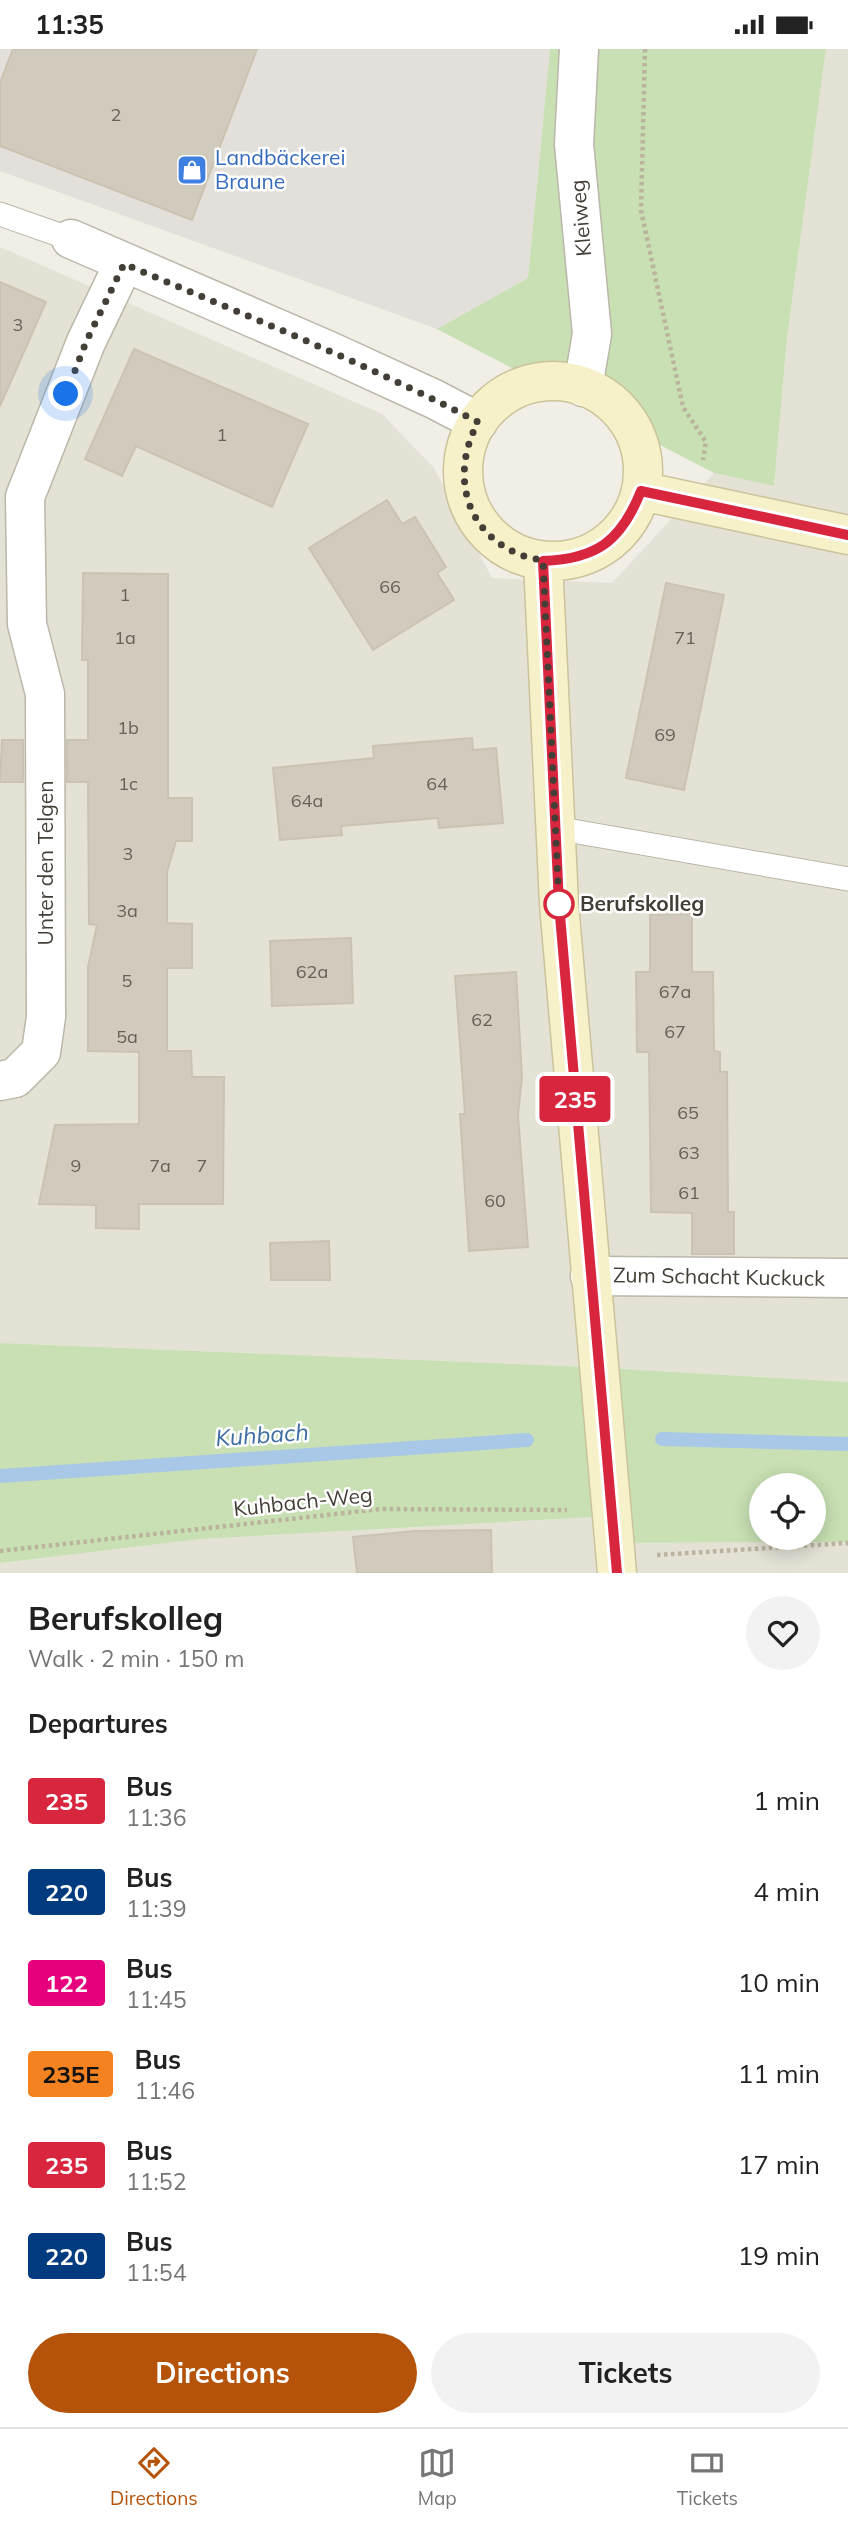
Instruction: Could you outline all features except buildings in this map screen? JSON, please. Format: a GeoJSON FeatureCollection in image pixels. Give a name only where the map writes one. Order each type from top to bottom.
{"type":"FeatureCollection","features":[{"type":"Feature","properties":{"kind":"main road"},"geometry":{"type":"LineString","coordinates":[[557,381],[583,387],[606,398],[625,417],[638,439],[643,465],[641,491],[631,516],[615,536],[594,551],[569,560],[543,561],[517,554],[494,539],[476,519],[466,494],[463,467],[468,441],[490,407],[509,393],[530,384],[557,381]]}},
{"type":"Feature","properties":{"kind":"main road"},"geometry":{"type":"LineString","coordinates":[[641,491],[848,535]]}},
{"type":"Feature","properties":{"kind":"main road"},"geometry":{"type":"LineString","coordinates":[[543,561],[559,904],[617,1566]]}},
{"type":"Feature","properties":{"kind":"street","name":"Kleiweg"},"geometry":{"type":"LineString","coordinates":[[579,49],[574,143],[592,334],[583,387]]}},
{"type":"Feature","properties":{"kind":"street"},"geometry":{"type":"LineString","coordinates":[[71,240],[327,350],[478,422]]}},
{"type":"Feature","properties":{"kind":"street","name":"Unter den Telgen"},"geometry":{"type":"LineString","coordinates":[[0,1081],[15,1079],[41,1052],[46,1017],[45,694],[13,626],[25,497],[86,342],[124,264]]}},
{"type":"Feature","properties":{"kind":"street","name":"Zum Schacht Kuckuck"},"geometry":{"type":"LineString","coordinates":[[590,1276],[848,1279]]}},
{"type":"Feature","properties":{"kind":"lane"},"geometry":{"type":"LineString","coordinates":[[0,214],[71,240]]}},
{"type":"Feature","properties":{"kind":"lane"},"geometry":{"type":"LineString","coordinates":[[555,828],[848,879]]}},
{"type":"Feature","properties":{"kind":"path"},"geometry":{"type":"LineString","coordinates":[[645,49],[641,210],[683,407],[705,442],[696,503]]}},
{"type":"Feature","properties":{"kind":"path","name":"Kuhbach-Weg"},"geometry":{"type":"LineString","coordinates":[[0,1551],[381,1509],[611,1510]]}},
{"type":"Feature","properties":{"kind":"path"},"geometry":{"type":"LineString","coordinates":[[617,1566],[723,1549],[848,1543]]}},
{"type":"Feature","properties":{"kind":"shaded area"},"geometry":{"type":"Polygon","coordinates":[[[0,49],[550,49],[528,278],[437,329],[0,171],[0,49]]]}},
{"type":"Feature","properties":{"kind":"shaded area"},"geometry":{"type":"Polygon","coordinates":[[[826,49],[848,49],[848,1382],[588,1367],[0,1343],[0,247],[382,414],[434,468],[492,578],[612,583],[714,473],[774,486],[787,338],[826,49]]]}},
{"type":"Feature","properties":{"kind":"shaded area"},"geometry":{"type":"Polygon","coordinates":[[[596,1517],[598,1543],[749,1542],[749,1550],[826,1550],[826,1542],[848,1542],[848,1573],[0,1573],[0,1563],[201,1539],[596,1517]]]}},
{"type":"Feature","properties":{"kind":"green space"},"geometry":{"type":"Polygon","coordinates":[[[550,49],[826,49],[787,338],[774,486],[714,473],[437,329],[528,278],[550,49]]]}},
{"type":"Feature","properties":{"kind":"green space"},"geometry":{"type":"Polygon","coordinates":[[[0,1343],[588,1367],[848,1382],[848,1542],[826,1542],[826,1473],[749,1473],[749,1542],[598,1543],[595,1517],[201,1539],[0,1563],[0,1343]]]}},
{"type":"Feature","properties":{"kind":"waterway","name":"Kuhbach"},"geometry":{"type":"LineString","coordinates":[[662,1439],[848,1444]]}},
{"type":"Feature","properties":{"kind":"waterway","name":"Kuhbach"},"geometry":{"type":"LineString","coordinates":[[0,1476],[527,1440]]}},
{"type":"Feature","properties":{"kind":"bus line","name":"235"},"geometry":{"type":"LineString","coordinates":[[617,1573],[559,904],[543,561],[569,560],[594,551],[615,536],[631,516],[641,491],[848,535]]}},
{"type":"Feature","properties":{"kind":"place","name":"Landbäckerei Braune"},"geometry":{"type":"Point","coordinates":[192,170]}},
{"type":"Feature","properties":{"kind":"place","name":"Berufskolleg"},"geometry":{"type":"Point","coordinates":[559,904]}},
{"type":"Feature","properties":{"kind":"route"},"geometry":{"type":"LineString","coordinates":[[66,394],[86,342],[124,264],[327,350],[478,422],[468,441],[463,467],[466,494],[476,519],[494,539],[517,554],[543,561],[559,904]]}}]}
